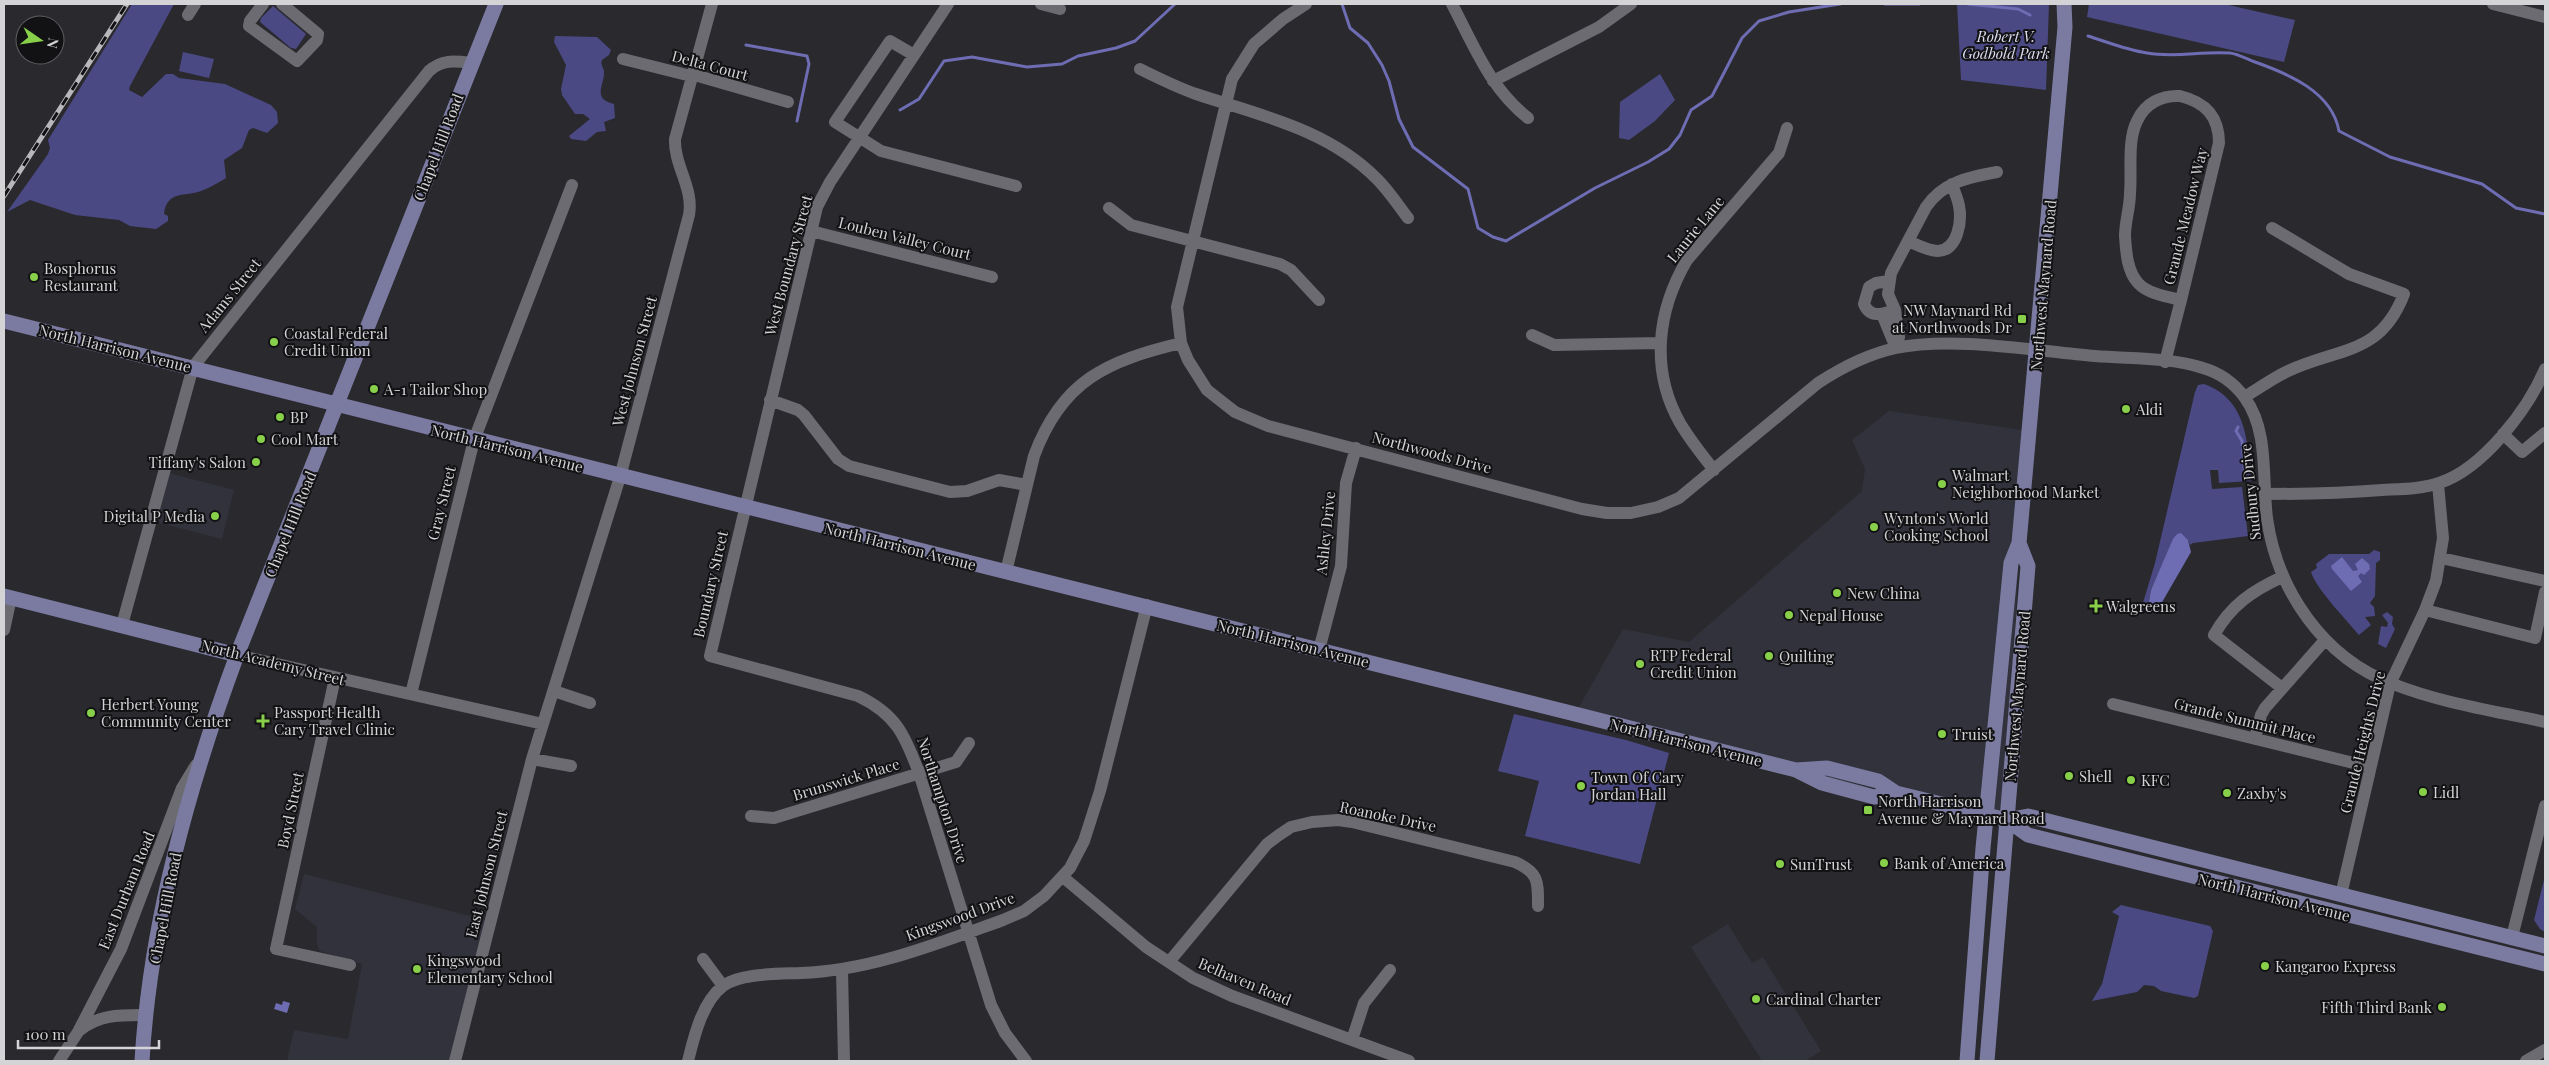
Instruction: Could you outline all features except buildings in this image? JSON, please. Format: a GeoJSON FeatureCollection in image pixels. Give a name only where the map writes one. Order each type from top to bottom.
{"type":"FeatureCollection","features":[{"type":"Feature","properties":{"kind":"main road","name":"Chapel Hill Road"},"geometry":{"type":"LineString","coordinates":[[142,1061],[146,1015],[169,882],[200,759],[237,655],[496,4]]}},
{"type":"Feature","properties":{"kind":"main road","name":"Northwest Maynard Road"},"geometry":{"type":"LineString","coordinates":[[1967,1061],[2011,562],[2019,543],[2038,351],[2065,27],[2064,4]]}},
{"type":"Feature","properties":{"kind":"main road","name":"Northwest Maynard Road"},"geometry":{"type":"LineString","coordinates":[[2065,27],[2070,4]]}},
{"type":"Feature","properties":{"kind":"main road","name":"North Harrison Avenue"},"geometry":{"type":"LineString","coordinates":[[4,321],[193,367],[474,440],[1006,572],[1147,605],[1796,770],[1827,768],[1878,781],[1896,793],[1988,816],[2007,820],[2028,816],[2545,946]]}},
{"type":"Feature","properties":{"kind":"main road","name":"Northwest Maynard Road"},"geometry":{"type":"LineString","coordinates":[[1987,1061],[2028,566],[2019,543]]}},
{"type":"Feature","properties":{"kind":"main road","name":"North Academy Street"},"geometry":{"type":"LineString","coordinates":[[7,597],[237,655]]}},
{"type":"Feature","properties":{"kind":"main road","name":"North Harrison Avenue"},"geometry":{"type":"LineString","coordinates":[[2007,820],[2028,835],[2545,964]]}},
{"type":"Feature","properties":{"kind":"street"},"geometry":{"type":"LineString","coordinates":[[259,5],[250,21],[250,26],[297,61],[317,40],[318,34],[282,4]]}},
{"type":"Feature","properties":{"kind":"street","name":"West Johnson Street"},"geometry":{"type":"LineString","coordinates":[[543,724],[620,476],[690,212],[688,188],[677,156],[675,143],[691,76],[712,4]]}},
{"type":"Feature","properties":{"kind":"street","name":"West Boundary Street"},"geometry":{"type":"LineString","coordinates":[[744,507],[810,231],[823,194],[948,4]]}},
{"type":"Feature","properties":{"kind":"street"},"geometry":{"type":"LineString","coordinates":[[1041,4],[1060,9]]}},
{"type":"Feature","properties":{"kind":"street","name":"Northwoods Drive"},"geometry":{"type":"LineString","coordinates":[[1306,4],[1282,19],[1254,44],[1238,66],[1225,102],[1178,307],[1181,342],[1196,375],[1207,390],[1235,412],[1268,426],[1582,509],[1607,513],[1640,511],[1679,498],[1818,383],[1842,368],[1896,348],[1953,344],[2038,351]]}},
{"type":"Feature","properties":{"kind":"street"},"geometry":{"type":"LineString","coordinates":[[1452,4],[1493,81],[1505,98],[1528,118]]}},
{"type":"Feature","properties":{"kind":"street"},"geometry":{"type":"LineString","coordinates":[[1493,81],[1599,27],[1632,4]]}},
{"type":"Feature","properties":{"kind":"street"},"geometry":{"type":"LineString","coordinates":[[2493,4],[2545,17]]}},
{"type":"Feature","properties":{"kind":"street"},"geometry":{"type":"LineString","coordinates":[[914,55],[890,41],[835,122],[859,140],[881,152],[1016,186]]}},
{"type":"Feature","properties":{"kind":"street","name":"Delta Court"},"geometry":{"type":"LineString","coordinates":[[623,59],[691,76],[698,76],[722,85],[788,102]]}},
{"type":"Feature","properties":{"kind":"street","name":"Adams Street"},"geometry":{"type":"LineString","coordinates":[[122,625],[193,367],[429,71],[442,62],[454,60],[472,63]]}},
{"type":"Feature","properties":{"kind":"street"},"geometry":{"type":"LineString","coordinates":[[1140,69],[1194,93],[1294,126],[1344,153],[1377,180],[1408,218]]}},
{"type":"Feature","properties":{"kind":"street","name":"Grande Meadow Way"},"geometry":{"type":"LineString","coordinates":[[2165,362],[2181,300],[2218,154],[2219,134],[2214,117],[2202,104],[2193,99],[2172,96],[2150,104],[2136,122],[2133,136],[2130,195],[2125,235],[2128,260],[2138,283],[2150,291],[2181,300]]}},
{"type":"Feature","properties":{"kind":"street","name":"Laurie Lane"},"geometry":{"type":"LineString","coordinates":[[1714,470],[1689,437],[1674,412],[1665,387],[1660,343],[1663,314],[1678,276],[1687,260],[1779,153],[1787,128]]}},
{"type":"Feature","properties":{"kind":"street"},"geometry":{"type":"LineString","coordinates":[[1896,348],[1899,337],[1895,310],[1888,294],[1891,272],[1932,198],[1964,178],[1997,172]]}},
{"type":"Feature","properties":{"kind":"street"},"geometry":{"type":"LineString","coordinates":[[1908,241],[1931,250],[1941,251],[1948,248],[1954,241],[1957,234],[1959,207],[1952,184]]}},
{"type":"Feature","properties":{"kind":"street","name":"Gray Street"},"geometry":{"type":"LineString","coordinates":[[411,694],[474,440],[572,186]]}},
{"type":"Feature","properties":{"kind":"street"},"geometry":{"type":"LineString","coordinates":[[1109,208],[1131,226],[1280,264],[1291,270],[1319,300]]}},
{"type":"Feature","properties":{"kind":"street"},"geometry":{"type":"LineString","coordinates":[[2245,397],[2289,371],[2367,342],[2391,323],[2404,294],[2349,274],[2272,228]]}},
{"type":"Feature","properties":{"kind":"street","name":"Louben Valley Court"},"geometry":{"type":"LineString","coordinates":[[810,231],[992,277]]}},
{"type":"Feature","properties":{"kind":"street"},"geometry":{"type":"LineString","coordinates":[[1889,281],[1876,283],[1869,287],[1864,298],[1866,309],[1871,313],[1882,314],[1895,310]]}},
{"type":"Feature","properties":{"kind":"street"},"geometry":{"type":"LineString","coordinates":[[1882,314],[1896,348]]}},
{"type":"Feature","properties":{"kind":"street"},"geometry":{"type":"LineString","coordinates":[[1532,335],[1554,344],[1660,343]]}},
{"type":"Feature","properties":{"kind":"street"},"geometry":{"type":"LineString","coordinates":[[1006,572],[1034,456],[1047,427],[1077,388],[1102,369],[1117,362],[1181,342]]}},
{"type":"Feature","properties":{"kind":"street","name":"Sudbury Drive"},"geometry":{"type":"LineString","coordinates":[[2038,351],[2201,367],[2215,372],[2232,384],[2245,397],[2256,417],[2259,430],[2264,494],[2273,548],[2282,577],[2301,610],[2325,640],[2358,666],[2390,684],[2421,694],[2545,722]]}},
{"type":"Feature","properties":{"kind":"street"},"geometry":{"type":"LineString","coordinates":[[2264,494],[2406,489],[2438,484],[2455,476],[2474,463],[2503,434],[2536,390],[2545,369]]}},
{"type":"Feature","properties":{"kind":"street"},"geometry":{"type":"LineString","coordinates":[[770,400],[798,410],[804,415],[838,459],[849,466],[950,492],[967,491],[999,480],[1027,485]]}},
{"type":"Feature","properties":{"kind":"street"},"geometry":{"type":"LineString","coordinates":[[2503,434],[2522,452],[2545,433]]}},
{"type":"Feature","properties":{"kind":"street","name":"Ashley Drive"},"geometry":{"type":"LineString","coordinates":[[1318,650],[1341,566],[1346,482],[1356,448]]}},
{"type":"Feature","properties":{"kind":"street","name":"Grande Heights Drive"},"geometry":{"type":"LineString","coordinates":[[2341,895],[2390,684],[2425,610],[2441,558],[2443,520],[2438,484]]}},
{"type":"Feature","properties":{"kind":"street","name":"Boundary Street"},"geometry":{"type":"LineString","coordinates":[[722,659],[710,656],[744,507]]}},
{"type":"Feature","properties":{"kind":"street"},"geometry":{"type":"LineString","coordinates":[[2441,558],[2545,581]]}},
{"type":"Feature","properties":{"kind":"street"},"geometry":{"type":"LineString","coordinates":[[2282,577],[2251,592],[2234,608],[2214,635],[2282,688]]}},
{"type":"Feature","properties":{"kind":"street"},"geometry":{"type":"LineString","coordinates":[[2425,610],[2535,638],[2545,592]]}},
{"type":"Feature","properties":{"kind":"street"},"geometry":{"type":"LineString","coordinates":[[4,630],[7,597]]}},
{"type":"Feature","properties":{"kind":"street","name":"Kingswood Drive"},"geometry":{"type":"LineString","coordinates":[[723,986],[753,976],[842,970],[868,964],[968,933],[1024,911],[1044,896],[1063,877],[1076,858],[1091,823],[1147,605]]}},
{"type":"Feature","properties":{"kind":"street"},"geometry":{"type":"LineString","coordinates":[[2255,739],[2261,715],[2282,688],[2325,640]]}},
{"type":"Feature","properties":{"kind":"street","name":"North Academy Street"},"geometry":{"type":"LineString","coordinates":[[237,655],[543,724]]}},
{"type":"Feature","properties":{"kind":"street","name":"Northampton Drive"},"geometry":{"type":"LineString","coordinates":[[722,659],[840,690],[870,702],[886,713],[898,726],[906,738],[919,773],[997,1020],[1011,1044],[1026,1061]]}},
{"type":"Feature","properties":{"kind":"street","name":"Boyd Street"},"geometry":{"type":"LineString","coordinates":[[336,678],[276,949],[350,965]]}},
{"type":"Feature","properties":{"kind":"street"},"geometry":{"type":"LineString","coordinates":[[554,691],[590,702]]}},
{"type":"Feature","properties":{"kind":"street","name":"Grande Summit Place"},"geometry":{"type":"LineString","coordinates":[[2113,704],[2370,768]]}},
{"type":"Feature","properties":{"kind":"street","name":"East Johnson Street"},"geometry":{"type":"LineString","coordinates":[[455,1061],[532,759],[543,724]]}},
{"type":"Feature","properties":{"kind":"street","name":"Brunswick Place"},"geometry":{"type":"LineString","coordinates":[[751,816],[774,818],[956,762],[969,743]]}},
{"type":"Feature","properties":{"kind":"street","name":"East Durham Road"},"geometry":{"type":"LineString","coordinates":[[59,1061],[78,1032],[121,949],[182,788],[200,759]]}},
{"type":"Feature","properties":{"kind":"street"},"geometry":{"type":"LineString","coordinates":[[532,759],[572,766]]}},
{"type":"Feature","properties":{"kind":"street"},"geometry":{"type":"LineString","coordinates":[[2512,937],[2545,812]]}},
{"type":"Feature","properties":{"kind":"street","name":"Roanoke Drive"},"geometry":{"type":"LineString","coordinates":[[1169,962],[1267,844],[1291,828],[1312,822],[1338,820],[1352,822],[1515,862],[1535,875],[1538,882],[1538,906]]}},
{"type":"Feature","properties":{"kind":"street","name":"Belhaven Road"},"geometry":{"type":"LineString","coordinates":[[1063,877],[1123,929],[1193,978],[1232,996],[1409,1061]]}},
{"type":"Feature","properties":{"kind":"street"},"geometry":{"type":"LineString","coordinates":[[688,1061],[706,1010],[723,986],[703,959]]}},
{"type":"Feature","properties":{"kind":"street"},"geometry":{"type":"LineString","coordinates":[[842,970],[844,1061]]}},
{"type":"Feature","properties":{"kind":"street"},"geometry":{"type":"LineString","coordinates":[[1352,1040],[1364,1003],[1390,970]]}},
{"type":"Feature","properties":{"kind":"street","name":"East Durham Road"},"geometry":{"type":"LineString","coordinates":[[78,1032],[92,1021],[108,1016],[146,1015]]}},
{"type":"Feature","properties":{"kind":"street"},"geometry":{"type":"LineString","coordinates":[[2526,1061],[2545,1050]]}},
{"type":"Feature","properties":{"kind":"shaded area"},"geometry":{"type":"Polygon","coordinates":[[[1889,411],[2030,431],[2019,543],[2007,820],[1769,764],[1575,714],[1623,629],[1689,642],[1862,491],[1865,469],[1852,440],[1889,411]]]}},
{"type":"Feature","properties":{"kind":"shaded area"},"geometry":{"type":"Polygon","coordinates":[[[169,473],[234,490],[222,539],[156,522],[169,473]]]}},
{"type":"Feature","properties":{"kind":"shaded area"},"geometry":{"type":"Polygon","coordinates":[[[2181,533],[2188,540],[2191,552],[2157,611],[2151,611],[2148,607],[2151,590],[2173,539],[2177,534],[2181,533]]]}},
{"type":"Feature","properties":{"kind":"shaded area"},"geometry":{"type":"Polygon","coordinates":[[[2342,557],[2353,571],[2358,570],[2355,564],[2362,558],[2369,564],[2370,569],[2364,575],[2361,573],[2358,576],[2362,582],[2351,591],[2331,566],[2342,557]]]}},
{"type":"Feature","properties":{"kind":"shaded area","name":"Kingswood Elementary School"},"geometry":{"type":"Polygon","coordinates":[[[304,874],[486,920],[450,1061],[287,1061],[294,1030],[348,1039],[362,964],[320,951],[317,945],[317,927],[295,909],[304,874]]]}},
{"type":"Feature","properties":{"kind":"shaded area","name":"Cardinal Charter"},"geometry":{"type":"Polygon","coordinates":[[[1728,924],[1752,963],[1763,957],[1821,1051],[1805,1061],[1762,1061],[1691,947],[1728,924]]]}},
{"type":"Feature","properties":{"kind":"shaded area"},"geometry":{"type":"Polygon","coordinates":[[[283,1001],[290,1003],[287,1013],[274,1009],[276,1003],[282,1005],[283,1001]]]}},
{"type":"Feature","properties":{"kind":"green space"},"geometry":{"type":"Polygon","coordinates":[[[132,4],[174,4],[129,90],[142,97],[166,74],[173,74],[179,78],[225,84],[271,105],[277,112],[278,123],[267,133],[253,128],[249,130],[242,148],[224,160],[226,178],[201,191],[173,198],[166,206],[164,214],[168,216],[168,221],[156,229],[130,226],[119,220],[75,215],[30,200],[7,212],[48,154],[50,148],[48,140],[132,4]]]}},
{"type":"Feature","properties":{"kind":"green space","name":"Robert V. Godbold Park"},"geometry":{"type":"Polygon","coordinates":[[[1957,4],[2049,4],[2046,90],[1961,80],[1957,4]]]}},
{"type":"Feature","properties":{"kind":"green space","name":"Robert V. Godbold Park"},"geometry":{"type":"Polygon","coordinates":[[[2089,4],[2224,4],[2295,20],[2284,62],[2087,17],[2089,4]]]}},
{"type":"Feature","properties":{"kind":"green space"},"geometry":{"type":"Polygon","coordinates":[[[273,6],[306,34],[296,49],[291,48],[260,22],[261,18],[273,6]]]}},
{"type":"Feature","properties":{"kind":"green space"},"geometry":{"type":"Polygon","coordinates":[[[555,36],[597,37],[611,50],[609,55],[601,62],[604,76],[601,95],[607,101],[614,104],[615,118],[604,122],[606,131],[597,132],[586,141],[571,139],[569,136],[590,119],[583,114],[575,114],[562,95],[561,89],[566,65],[554,42],[555,36]]]}},
{"type":"Feature","properties":{"kind":"green space"},"geometry":{"type":"Polygon","coordinates":[[[183,52],[214,59],[209,78],[179,71],[183,52]]]}},
{"type":"Feature","properties":{"kind":"green space"},"geometry":{"type":"Polygon","coordinates":[[[1660,74],[1675,100],[1655,121],[1629,140],[1619,138],[1620,102],[1660,74]]]}},
{"type":"Feature","properties":{"kind":"green space"},"geometry":{"type":"Polygon","coordinates":[[[2204,384],[2218,391],[2229,400],[2237,411],[2242,424],[2246,438],[2251,481],[2219,483],[2218,470],[2210,470],[2212,489],[2242,487],[2248,536],[2193,543],[2190,545],[2188,540],[2177,534],[2151,590],[2148,607],[2143,610],[2142,606],[2155,563],[2195,392],[2198,385],[2204,384]]]}},
{"type":"Feature","properties":{"kind":"green space"},"geometry":{"type":"Polygon","coordinates":[[[2374,550],[2380,552],[2380,560],[2376,563],[2375,596],[2370,603],[2374,607],[2375,616],[2365,617],[2371,625],[2359,635],[2325,595],[2311,572],[2317,568],[2316,564],[2329,554],[2369,554],[2374,550]]]}},
{"type":"Feature","properties":{"kind":"green space"},"geometry":{"type":"Polygon","coordinates":[[[2387,612],[2393,617],[2392,624],[2395,629],[2386,648],[2378,644],[2381,626],[2387,627],[2388,623],[2382,615],[2387,612]]]}},
{"type":"Feature","properties":{"kind":"green space"},"geometry":{"type":"Polygon","coordinates":[[[1514,714],[1626,740],[1669,753],[1640,864],[1525,836],[1539,781],[1498,771],[1514,714]]]}},
{"type":"Feature","properties":{"kind":"green space"},"geometry":{"type":"Polygon","coordinates":[[[2545,876],[2545,932],[2540,929],[2534,920],[2545,876]]]}},
{"type":"Feature","properties":{"kind":"green space"},"geometry":{"type":"Polygon","coordinates":[[[2121,905],[2210,926],[2213,931],[2198,996],[2194,998],[2161,991],[2154,986],[2144,985],[2137,992],[2092,1001],[2102,984],[2119,916],[2112,912],[2121,905]]]}},
{"type":"Feature","properties":{"kind":"waterway"},"geometry":{"type":"LineString","coordinates":[[900,110],[919,99],[944,61],[972,57],[1027,67],[1062,64],[1078,56],[1116,48],[1135,41],[1175,4]]}},
{"type":"Feature","properties":{"kind":"waterway"},"geometry":{"type":"LineString","coordinates":[[1342,4],[1350,28],[1368,43],[1382,65],[1389,81],[1399,119],[1413,147],[1468,189],[1478,228],[1493,237],[1506,241],[1595,188],[1648,162],[1669,149],[1680,135],[1691,110],[1712,96],[1742,38],[1759,21],[1789,12],[1840,4]]}},
{"type":"Feature","properties":{"kind":"waterway"},"geometry":{"type":"LineString","coordinates":[[1885,4],[1919,4]]}},
{"type":"Feature","properties":{"kind":"waterway"},"geometry":{"type":"LineString","coordinates":[[1968,4],[2018,9],[2030,15]]}},
{"type":"Feature","properties":{"kind":"waterway"},"geometry":{"type":"LineString","coordinates":[[2088,36],[2117,46],[2147,53],[2178,55],[2230,53],[2239,55],[2281,72],[2307,86],[2328,105],[2335,117],[2339,131],[2390,157],[2482,184],[2516,208],[2545,214]]}},
{"type":"Feature","properties":{"kind":"waterway"},"geometry":{"type":"LineString","coordinates":[[746,45],[807,56],[809,64],[797,121]]}},
{"type":"Feature","properties":{"kind":"waterway"},"geometry":{"type":"LineString","coordinates":[[2238,427],[2236,431],[2242,441],[2245,477]]}},
{"type":"Feature","properties":{"kind":"railway"},"geometry":{"type":"LineString","coordinates":[[4,196],[127,4]]}},
{"type":"Feature","properties":{"kind":"place","name":"Bosphorus Restaurant"},"geometry":{"type":"Point","coordinates":[34,277]}},
{"type":"Feature","properties":{"kind":"place","name":"NW Maynard Rd at Northwoods Dr"},"geometry":{"type":"Point","coordinates":[2022,319]}},
{"type":"Feature","properties":{"kind":"place","name":"Coastal Federal Credit Union"},"geometry":{"type":"Point","coordinates":[274,342]}},
{"type":"Feature","properties":{"kind":"place","name":"A-1 Tailor Shop"},"geometry":{"type":"Point","coordinates":[374,389]}},
{"type":"Feature","properties":{"kind":"place","name":"Aldi"},"geometry":{"type":"Point","coordinates":[2126,409]}},
{"type":"Feature","properties":{"kind":"place","name":"BP"},"geometry":{"type":"Point","coordinates":[280,417]}},
{"type":"Feature","properties":{"kind":"place","name":"Cool Mart"},"geometry":{"type":"Point","coordinates":[261,439]}},
{"type":"Feature","properties":{"kind":"place","name":"Tiffany's Salon"},"geometry":{"type":"Point","coordinates":[256,462]}},
{"type":"Feature","properties":{"kind":"place","name":"Walmart Neighborhood Market"},"geometry":{"type":"Point","coordinates":[1942,484]}},
{"type":"Feature","properties":{"kind":"place","name":"Digital P Media"},"geometry":{"type":"Point","coordinates":[215,516]}},
{"type":"Feature","properties":{"kind":"place","name":"Wynton's World Cooking School"},"geometry":{"type":"Point","coordinates":[1874,527]}},
{"type":"Feature","properties":{"kind":"place","name":"New China"},"geometry":{"type":"Point","coordinates":[1837,593]}},
{"type":"Feature","properties":{"kind":"place","name":"Walgreens"},"geometry":{"type":"Point","coordinates":[2096,606]}},
{"type":"Feature","properties":{"kind":"place","name":"Nepal House"},"geometry":{"type":"Point","coordinates":[1789,615]}},
{"type":"Feature","properties":{"kind":"place","name":"Quilting"},"geometry":{"type":"Point","coordinates":[1769,656]}},
{"type":"Feature","properties":{"kind":"place","name":"RTP Federal Credit Union"},"geometry":{"type":"Point","coordinates":[1640,664]}},
{"type":"Feature","properties":{"kind":"place","name":"Herbert Young Community Center"},"geometry":{"type":"Point","coordinates":[91,713]}},
{"type":"Feature","properties":{"kind":"place","name":"Passport Health Cary Travel Clinic"},"geometry":{"type":"Point","coordinates":[263,721]}},
{"type":"Feature","properties":{"kind":"place","name":"Truist"},"geometry":{"type":"Point","coordinates":[1942,734]}},
{"type":"Feature","properties":{"kind":"place","name":"Shell"},"geometry":{"type":"Point","coordinates":[2069,776]}},
{"type":"Feature","properties":{"kind":"place","name":"KFC"},"geometry":{"type":"Point","coordinates":[2131,780]}},
{"type":"Feature","properties":{"kind":"place","name":"Town Of Cary Jordan Hall"},"geometry":{"type":"Point","coordinates":[1581,786]}},
{"type":"Feature","properties":{"kind":"place","name":"Lidl"},"geometry":{"type":"Point","coordinates":[2423,792]}},
{"type":"Feature","properties":{"kind":"place","name":"Zaxby's"},"geometry":{"type":"Point","coordinates":[2227,793]}},
{"type":"Feature","properties":{"kind":"place","name":"North Harrison Avenue & Maynard Road"},"geometry":{"type":"Point","coordinates":[1868,810]}},
{"type":"Feature","properties":{"kind":"place","name":"Bank of America"},"geometry":{"type":"Point","coordinates":[1884,863]}},
{"type":"Feature","properties":{"kind":"place","name":"SunTrust"},"geometry":{"type":"Point","coordinates":[1780,864]}},
{"type":"Feature","properties":{"kind":"place","name":"Kangaroo Express"},"geometry":{"type":"Point","coordinates":[2265,966]}},
{"type":"Feature","properties":{"kind":"place","name":"Kingswood Elementary School"},"geometry":{"type":"Point","coordinates":[417,969]}},
{"type":"Feature","properties":{"kind":"place","name":"Cardinal Charter"},"geometry":{"type":"Point","coordinates":[1756,999]}},
{"type":"Feature","properties":{"kind":"place","name":"Fifth Third Bank"},"geometry":{"type":"Point","coordinates":[2442,1007]}}]}
